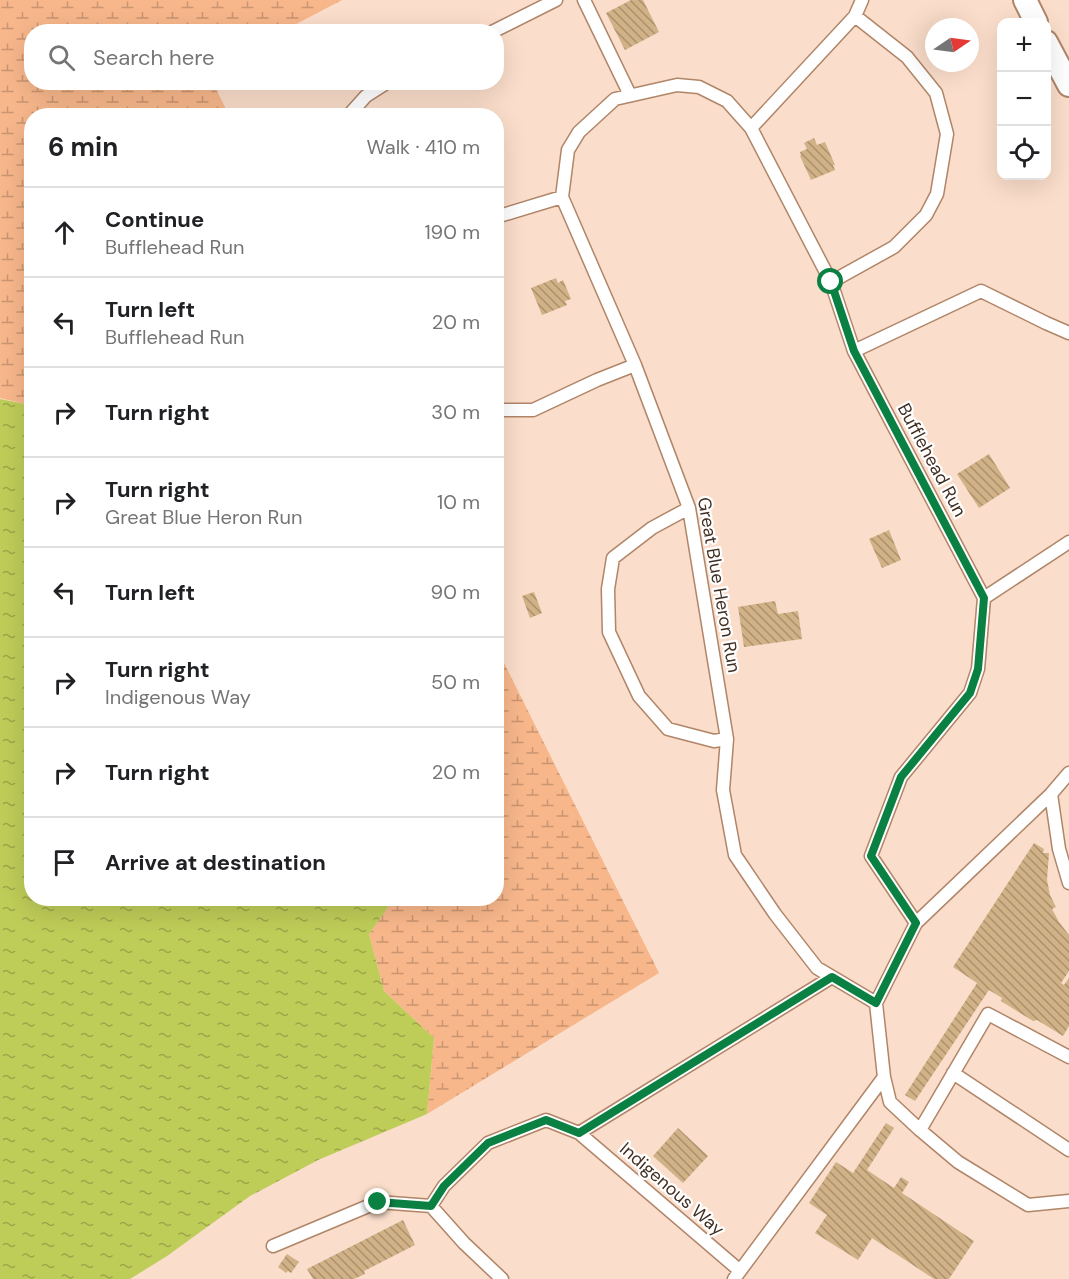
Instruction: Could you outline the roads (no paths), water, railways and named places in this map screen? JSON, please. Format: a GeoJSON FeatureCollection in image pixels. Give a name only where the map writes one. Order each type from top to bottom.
{"type":"FeatureCollection","features":[{"type":"Feature","properties":{"kind":"street"},"geometry":{"type":"LineString","coordinates":[[1025,0],[1034,18]]}},
{"type":"Feature","properties":{"kind":"street"},"geometry":{"type":"LineString","coordinates":[[1051,50],[1069,85]]}},
{"type":"Feature","properties":{"kind":"lane"},"geometry":{"type":"LineString","coordinates":[[504,26],[556,0]]}},
{"type":"Feature","properties":{"kind":"lane"},"geometry":{"type":"LineString","coordinates":[[504,215],[562,197],[568,150],[579,132],[615,99],[630,95],[584,0]]}},
{"type":"Feature","properties":{"kind":"lane"},"geometry":{"type":"LineString","coordinates":[[752,128],[855,16],[861,0]]}},
{"type":"Feature","properties":{"kind":"lane"},"geometry":{"type":"LineString","coordinates":[[831,282],[894,247],[926,215],[937,194],[946,134],[936,93],[908,57],[855,16]]}},
{"type":"Feature","properties":{"kind":"lane","name":"Bufflehead Run"},"geometry":{"type":"LineString","coordinates":[[630,95],[677,84],[699,87],[728,101],[752,128],[831,282],[854,351],[984,598]]}},
{"type":"Feature","properties":{"kind":"lane"},"geometry":{"type":"LineString","coordinates":[[355,108],[375,90]]}},
{"type":"Feature","properties":{"kind":"lane","name":"Great Blue Heron Run"},"geometry":{"type":"LineString","coordinates":[[562,197],[635,365],[689,508],[727,739],[723,790],[735,855],[775,914],[817,968],[876,1003]]}},
{"type":"Feature","properties":{"kind":"lane"},"geometry":{"type":"LineString","coordinates":[[854,351],[981,291],[1069,333]]}},
{"type":"Feature","properties":{"kind":"lane"},"geometry":{"type":"LineString","coordinates":[[504,410],[533,411],[597,380],[635,365]]}},
{"type":"Feature","properties":{"kind":"lane"},"geometry":{"type":"LineString","coordinates":[[689,508],[652,528],[613,558],[608,589],[609,632],[639,696],[668,729],[714,741],[727,739]]}},
{"type":"Feature","properties":{"kind":"lane"},"geometry":{"type":"LineString","coordinates":[[916,923],[871,856],[901,777],[970,693],[978,669],[984,598],[1069,542]]}},
{"type":"Feature","properties":{"kind":"lane"},"geometry":{"type":"LineString","coordinates":[[1069,773],[1051,794],[916,923],[876,1003],[884,1077],[890,1102],[958,1162],[1028,1205],[1069,1202]]}},
{"type":"Feature","properties":{"kind":"lane"},"geometry":{"type":"LineString","coordinates":[[1051,794],[1059,849],[1069,883]]}},
{"type":"Feature","properties":{"kind":"lane"},"geometry":{"type":"LineString","coordinates":[[579,1133],[832,977]]}},
{"type":"Feature","properties":{"kind":"lane"},"geometry":{"type":"LineString","coordinates":[[920,1130],[988,1014],[1069,1057]]}},
{"type":"Feature","properties":{"kind":"lane"},"geometry":{"type":"LineString","coordinates":[[953,1073],[1069,1150]]}},
{"type":"Feature","properties":{"kind":"lane"},"geometry":{"type":"LineString","coordinates":[[736,1275],[884,1077]]}},
{"type":"Feature","properties":{"kind":"lane","name":"Indigenous Way"},"geometry":{"type":"LineString","coordinates":[[431,1206],[444,1186],[488,1143],[546,1120],[579,1133],[736,1275]]}},
{"type":"Feature","properties":{"kind":"lane"},"geometry":{"type":"LineString","coordinates":[[273,1246],[378,1202],[431,1206],[464,1243],[502,1279]]}},
{"type":"Feature","properties":{"kind":"water"},"geometry":{"type":"Polygon","coordinates":[[[0,399],[24,404],[24,906],[389,906],[369,934],[384,991],[434,1038],[427,1114],[318,1160],[250,1196],[167,1256],[130,1279],[0,1279],[0,399]]]}}]}
